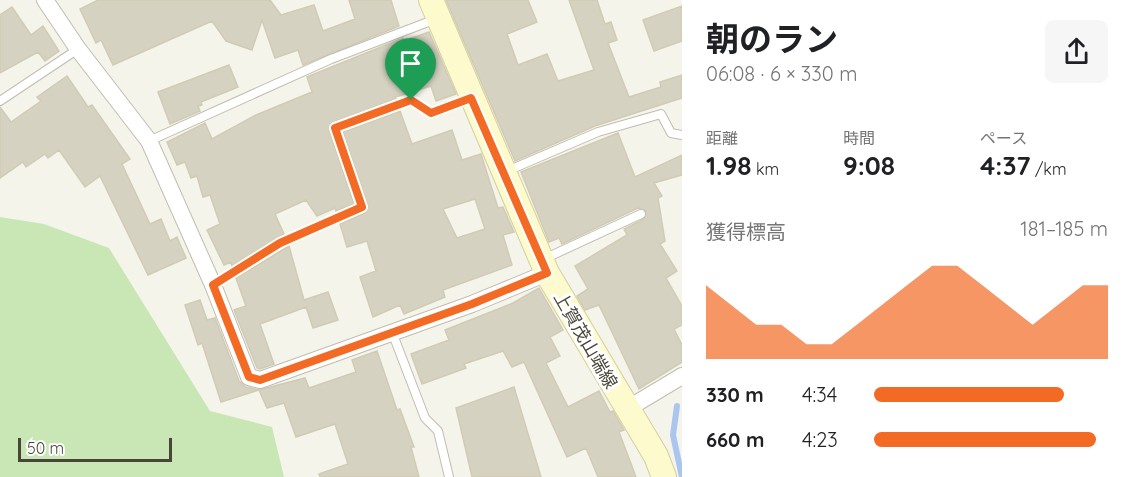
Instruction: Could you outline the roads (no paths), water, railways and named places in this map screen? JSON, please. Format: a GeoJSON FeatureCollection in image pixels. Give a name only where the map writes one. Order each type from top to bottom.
{"type":"FeatureCollection","features":[{"type":"Feature","properties":{"kind":"main road","name":"上賀茂山端線"},"geometry":{"type":"LineString","coordinates":[[434,9],[545,266],[656,456],[664,477]]}},
{"type":"Feature","properties":{"kind":"street"},"geometry":{"type":"LineString","coordinates":[[45,0],[78,49],[149,141],[213,285],[249,377],[260,380],[472,304],[545,266]]}},
{"type":"Feature","properties":{"kind":"street"},"geometry":{"type":"LineString","coordinates":[[627,409],[682,375]]}},
{"type":"Feature","properties":{"kind":"lane"},"geometry":{"type":"LineString","coordinates":[[149,141],[331,59],[434,9]]}},
{"type":"Feature","properties":{"kind":"lane"},"geometry":{"type":"LineString","coordinates":[[0,101],[78,49]]}},
{"type":"Feature","properties":{"kind":"lane"},"geometry":{"type":"LineString","coordinates":[[213,285],[280,243],[362,207],[335,128],[411,100],[431,113],[471,98]]}},
{"type":"Feature","properties":{"kind":"lane"},"geometry":{"type":"LineString","coordinates":[[504,172],[598,132],[662,114],[671,133],[682,135]]}},
{"type":"Feature","properties":{"kind":"lane"},"geometry":{"type":"LineString","coordinates":[[545,266],[641,214]]}},
{"type":"Feature","properties":{"kind":"lane"},"geometry":{"type":"LineString","coordinates":[[392,333],[425,418],[438,431],[449,477]]}},
{"type":"Feature","properties":{"kind":"waterway"},"geometry":{"type":"LineString","coordinates":[[677,406],[673,435],[682,477]]}}]}
